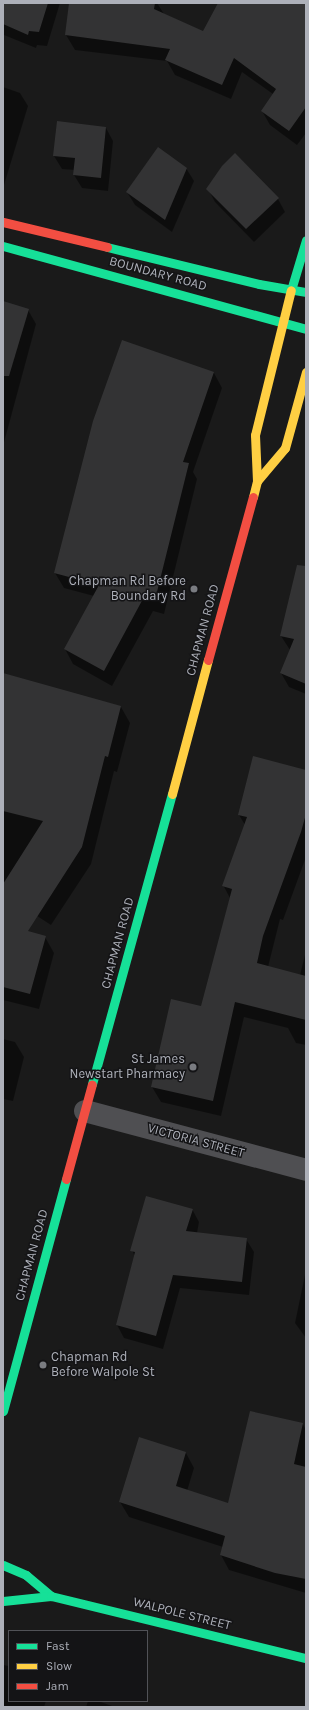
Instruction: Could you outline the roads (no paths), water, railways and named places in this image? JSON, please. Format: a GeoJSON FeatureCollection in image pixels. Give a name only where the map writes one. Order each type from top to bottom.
{"type":"FeatureCollection","features":[{"type":"Feature","properties":{"kind":"main road","name":"BOUNDARY ROAD"},"geometry":{"type":"LineString","coordinates":[[3,222],[259,284],[306,292]]}},
{"type":"Feature","properties":{"kind":"main road","name":"CHAPMAN ROAD"},"geometry":{"type":"LineString","coordinates":[[3,1411],[257,481],[255,435],[291,289],[306,240]]}},
{"type":"Feature","properties":{"kind":"main road","name":"BOUNDARY ROAD"},"geometry":{"type":"LineString","coordinates":[[3,246],[306,329]]}},
{"type":"Feature","properties":{"kind":"main road","name":"CHAPMAN ROAD"},"geometry":{"type":"LineString","coordinates":[[257,481],[285,448],[306,372]]}},
{"type":"Feature","properties":{"kind":"main road","name":"WALPOLE STREET"},"geometry":{"type":"LineString","coordinates":[[3,1565],[26,1575],[51,1596]]}},
{"type":"Feature","properties":{"kind":"main road","name":"WALPOLE STREET"},"geometry":{"type":"LineString","coordinates":[[3,1601],[51,1596],[306,1658]]}},
{"type":"Feature","properties":{"kind":"street","name":"VICTORIA STREET"},"geometry":{"type":"LineString","coordinates":[[85,1111],[306,1170]]}},
{"type":"Feature","properties":{"kind":"place","name":"Chapman Rd Before Boundary Rd"},"geometry":{"type":"Point","coordinates":[194,589]}},
{"type":"Feature","properties":{"kind":"place","name":"St James Newstart Pharmacy"},"geometry":{"type":"Point","coordinates":[193,1067]}},
{"type":"Feature","properties":{"kind":"place","name":"Chapman Rd Before Walpole St"},"geometry":{"type":"Point","coordinates":[43,1365]}}]}
